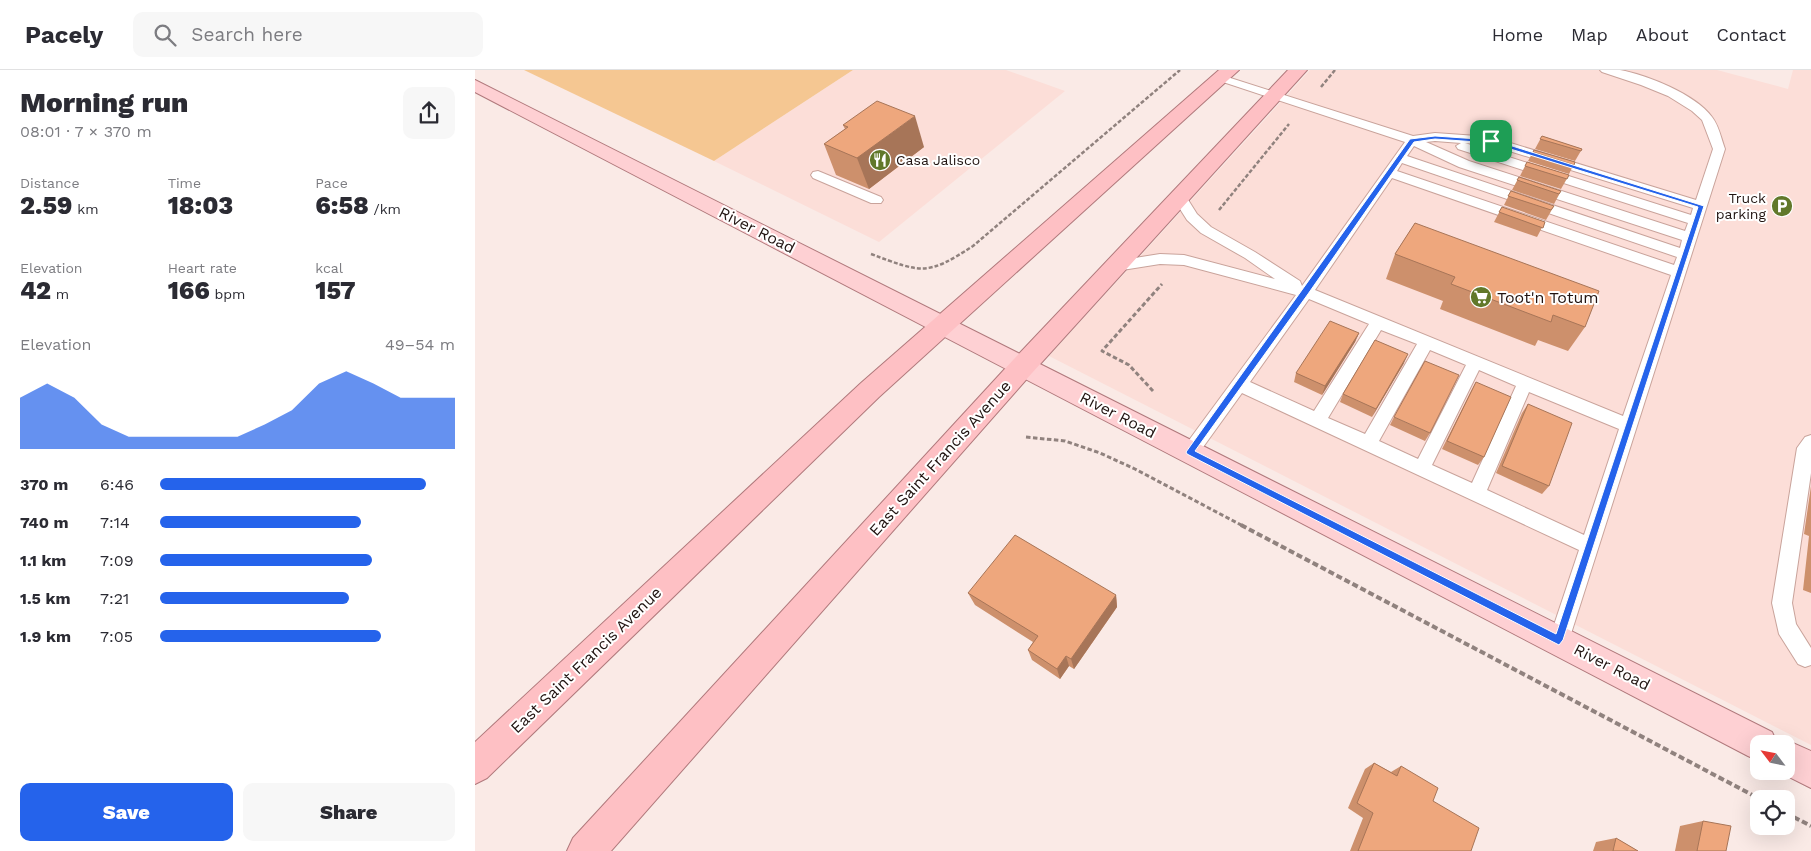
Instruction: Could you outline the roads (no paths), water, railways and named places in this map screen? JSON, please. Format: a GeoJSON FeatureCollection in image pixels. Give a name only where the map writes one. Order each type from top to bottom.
{"type":"FeatureCollection","features":[{"type":"Feature","properties":{"kind":"highway","name":"East Saint Francis Avenue"},"geometry":{"type":"LineString","coordinates":[[586,851],[1023,366],[1298,70]]}},
{"type":"Feature","properties":{"kind":"highway","name":"East Saint Francis Avenue"},"geometry":{"type":"LineString","coordinates":[[475,766],[870,390],[1226,74]]}},
{"type":"Feature","properties":{"kind":"main road","name":"River Road"},"geometry":{"type":"LineString","coordinates":[[475,85],[1750,739]]}},
{"type":"Feature","properties":{"kind":"main road"},"geometry":{"type":"LineString","coordinates":[[1795,762],[1811,770]]}},
{"type":"Feature","properties":{"kind":"lane"},"geometry":{"type":"LineString","coordinates":[[1559,640],[1719,149],[1707,118],[1675,95],[1639,79],[1606,70]]}},
{"type":"Feature","properties":{"kind":"lane"},"geometry":{"type":"LineString","coordinates":[[1226,74],[1275,95],[1412,140],[1463,164],[1690,238]]}},
{"type":"Feature","properties":{"kind":"lane"},"geometry":{"type":"LineString","coordinates":[[1190,452],[1306,292],[1412,140],[1435,137],[1491,141],[1701,206]]}},
{"type":"Feature","properties":{"kind":"lane"},"geometry":{"type":"LineString","coordinates":[[1435,137],[1696,221]]}},
{"type":"Feature","properties":{"kind":"lane"},"geometry":{"type":"LineString","coordinates":[[1399,158],[1685,255]]}},
{"type":"Feature","properties":{"kind":"lane"},"geometry":{"type":"LineString","coordinates":[[1389,173],[1679,272]]}},
{"type":"Feature","properties":{"kind":"lane"},"geometry":{"type":"LineString","coordinates":[[819,175],[876,200]]}},
{"type":"Feature","properties":{"kind":"lane"},"geometry":{"type":"LineString","coordinates":[[1180,198],[1192,217],[1206,230],[1306,292]]}},
{"type":"Feature","properties":{"kind":"lane"},"geometry":{"type":"LineString","coordinates":[[1116,266],[1159,259],[1184,260],[1306,292],[1629,426]]}},
{"type":"Feature","properties":{"kind":"lane"},"geometry":{"type":"LineString","coordinates":[[1318,420],[1378,322]]}},
{"type":"Feature","properties":{"kind":"lane"},"geometry":{"type":"LineString","coordinates":[[1368,444],[1426,342]]}},
{"type":"Feature","properties":{"kind":"lane"},"geometry":{"type":"LineString","coordinates":[[1422,468],[1475,362]]}},
{"type":"Feature","properties":{"kind":"lane"},"geometry":{"type":"LineString","coordinates":[[1476,494],[1525,383]]}},
{"type":"Feature","properties":{"kind":"lane"},"geometry":{"type":"LineString","coordinates":[[1239,384],[1589,546]]}},
{"type":"Feature","properties":{"kind":"lane"},"geometry":{"type":"LineString","coordinates":[[1805,657],[1786,627],[1782,603],[1806,448],[1811,442]]}},
{"type":"Feature","properties":{"kind":"place","name":"Casa Jalisco"},"geometry":{"type":"Point","coordinates":[880,160]}},
{"type":"Feature","properties":{"kind":"place","name":"Truck parking"},"geometry":{"type":"Point","coordinates":[1782,206]}},
{"type":"Feature","properties":{"kind":"place","name":"Toot'n Totum"},"geometry":{"type":"Point","coordinates":[1481,297]}}]}
